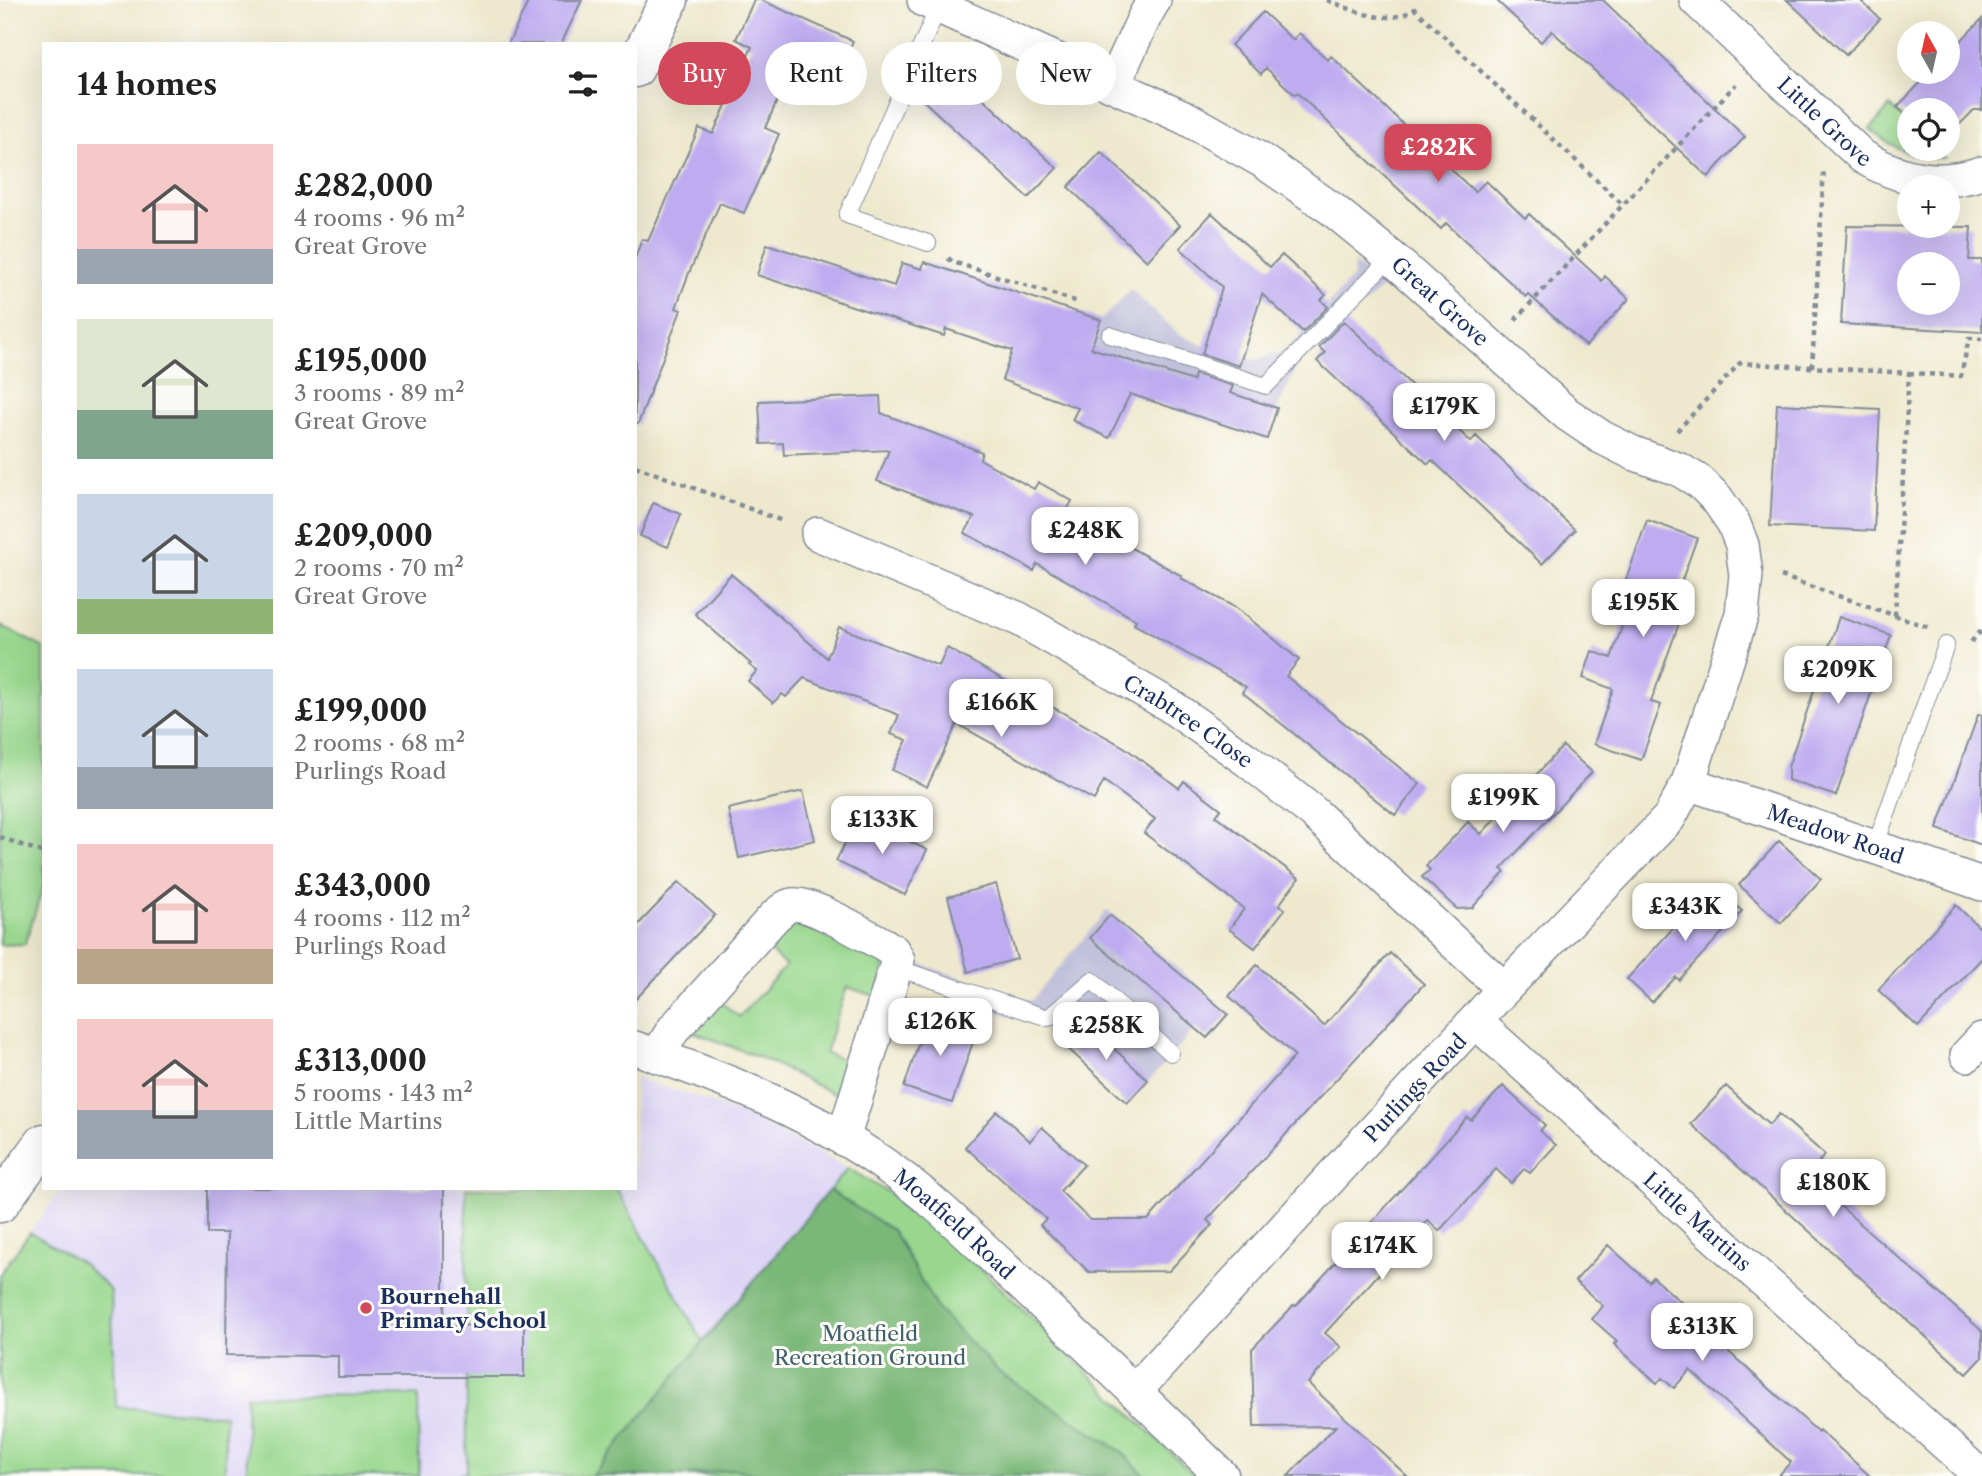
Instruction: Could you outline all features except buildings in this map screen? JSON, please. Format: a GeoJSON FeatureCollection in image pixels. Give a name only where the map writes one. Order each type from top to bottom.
{"type":"FeatureCollection","features":[{"type":"Feature","properties":{"kind":"street"},"geometry":{"type":"LineString","coordinates":[[637,64],[669,0]]}},
{"type":"Feature","properties":{"kind":"street"},"geometry":{"type":"LineString","coordinates":[[1116,79],[1154,0]]}},
{"type":"Feature","properties":{"kind":"street","name":"Little Grove"},"geometry":{"type":"LineString","coordinates":[[1696,0],[1863,157],[1885,170],[1933,181],[1960,180],[1982,173]]}},
{"type":"Feature","properties":{"kind":"street","name":"Great Grove"},"geometry":{"type":"LineString","coordinates":[[931,4],[1016,42]]}},
{"type":"Feature","properties":{"kind":"street","name":"Great Grove"},"geometry":{"type":"LineString","coordinates":[[1116,86],[1186,118],[1261,160],[1332,209],[1391,257],[1567,414],[1601,437],[1633,453],[1680,470],[1700,482],[1717,499],[1733,522],[1742,545],[1746,576],[1742,614],[1688,783]]}},
{"type":"Feature","properties":{"kind":"street","name":"Crabtree Close"},"geometry":{"type":"LineString","coordinates":[[818,534],[1019,619],[1169,705],[1247,760],[1314,813],[1504,989]]}},
{"type":"Feature","properties":{"kind":"street","name":"Purlings Road"},"geometry":{"type":"LineString","coordinates":[[1135,1391],[1504,989],[1669,818],[1688,783]]}},
{"type":"Feature","properties":{"kind":"street","name":"Meadow Road"},"geometry":{"type":"LineString","coordinates":[[1688,783],[1982,884]]}},
{"type":"Feature","properties":{"kind":"street"},"geometry":{"type":"LineString","coordinates":[[646,1052],[673,1030],[774,917],[792,905],[803,905],[816,910],[884,945],[893,951],[898,960],[843,1139]]}},
{"type":"Feature","properties":{"kind":"street","name":"Little Martins"},"geometry":{"type":"LineString","coordinates":[[1476,1022],[1981,1476]]}},
{"type":"Feature","properties":{"kind":"street","name":"Moatfield Road"},"geometry":{"type":"LineString","coordinates":[[646,1052],[714,1075],[788,1109],[880,1161],[928,1196],[1222,1476]]}},
{"type":"Feature","properties":{"kind":"street"},"geometry":{"type":"LineString","coordinates":[[0,1203],[42,1146]]}},
{"type":"Feature","properties":{"kind":"lane"},"geometry":{"type":"LineString","coordinates":[[928,243],[847,215],[931,4]]}},
{"type":"Feature","properties":{"kind":"lane"},"geometry":{"type":"LineString","coordinates":[[1110,335],[1266,386],[1391,257]]}},
{"type":"Feature","properties":{"kind":"lane"},"geometry":{"type":"LineString","coordinates":[[1875,847],[1948,638]]}},
{"type":"Feature","properties":{"kind":"lane"},"geometry":{"type":"LineString","coordinates":[[897,968],[1048,1018],[1092,980],[1171,1053]]}},
{"type":"Feature","properties":{"kind":"path"},"geometry":{"type":"LineString","coordinates":[[1326,0],[1367,16],[1403,17],[1415,9],[1623,205]]}},
{"type":"Feature","properties":{"kind":"path"},"geometry":{"type":"LineString","coordinates":[[1490,346],[1759,60]]}},
{"type":"Feature","properties":{"kind":"path"},"geometry":{"type":"LineString","coordinates":[[1812,367],[1828,125]]}},
{"type":"Feature","properties":{"kind":"path"},"geometry":{"type":"LineString","coordinates":[[928,243],[953,262],[1078,302]]}},
{"type":"Feature","properties":{"kind":"path"},"geometry":{"type":"LineString","coordinates":[[1675,433],[1740,363],[1961,376],[1969,338],[1982,339]]}},
{"type":"Feature","properties":{"kind":"path"},"geometry":{"type":"LineString","coordinates":[[1895,615],[1909,373]]}},
{"type":"Feature","properties":{"kind":"path"},"geometry":{"type":"LineString","coordinates":[[637,467],[818,534]]}},
{"type":"Feature","properties":{"kind":"path"},"geometry":{"type":"LineString","coordinates":[[1746,576],[1778,575],[1895,615],[1948,638],[1982,646]]}},
{"type":"Feature","properties":{"kind":"path"},"geometry":{"type":"LineString","coordinates":[[1970,642],[1982,630]]}},
{"type":"Feature","properties":{"kind":"path"},"geometry":{"type":"LineString","coordinates":[[0,838],[42,852]]}},
{"type":"Feature","properties":{"kind":"shaded area"},"geometry":{"type":"Polygon","coordinates":[[[1354,263],[1383,287],[1299,363],[1277,408],[1267,439],[1081,378],[1101,320],[1131,290],[1179,334],[1204,346],[1213,316],[1251,328],[1242,358],[1255,360],[1284,352],[1353,277],[1354,263]]]}},
{"type":"Feature","properties":{"kind":"shaded area"},"geometry":{"type":"Polygon","coordinates":[[[1107,910],[1218,1002],[1127,1106],[1040,1026],[915,984],[921,964],[1031,1001],[1107,910]]]}},
{"type":"Feature","properties":{"kind":"shaded area","name":"Bournehall Primary School"},"geometry":{"type":"Polygon","coordinates":[[[637,1079],[690,1095],[752,1119],[848,1168],[592,1476],[0,1476],[0,1274],[61,1190],[637,1190],[637,1079]]]}},
{"type":"Feature","properties":{"kind":"green space"},"geometry":{"type":"Polygon","coordinates":[[[1890,106],[1897,113],[1897,147],[1887,142],[1870,129],[1890,106]]]}},
{"type":"Feature","properties":{"kind":"green space"},"geometry":{"type":"Polygon","coordinates":[[[0,625],[42,647],[42,890],[25,944],[0,945],[0,625]]]}},
{"type":"Feature","properties":{"kind":"green space"},"geometry":{"type":"Polygon","coordinates":[[[800,918],[885,962],[878,997],[847,987],[825,1053],[855,1064],[844,1099],[766,1060],[691,1031],[717,999],[739,1017],[786,966],[765,947],[785,924],[800,918]]]}},
{"type":"Feature","properties":{"kind":"green space","name":"Moatfield Recreation Ground"},"geometry":{"type":"Polygon","coordinates":[[[848,1168],[908,1205],[981,1269],[1195,1476],[450,1476],[467,1472],[466,1190],[617,1190],[703,1342],[848,1168]]]}},
{"type":"Feature","properties":{"kind":"green space","name":"Moatfield Recreation Ground"},"geometry":{"type":"Polygon","coordinates":[[[829,1190],[893,1231],[938,1310],[1000,1373],[1122,1452],[1145,1476],[761,1476],[735,1469],[686,1476],[592,1476],[829,1190]]]}},
{"type":"Feature","properties":{"kind":"green space"},"geometry":{"type":"Polygon","coordinates":[[[30,1232],[83,1264],[111,1291],[116,1407],[225,1415],[225,1476],[0,1476],[0,1274],[30,1232]]]}},
{"type":"Feature","properties":{"kind":"green space"},"geometry":{"type":"Polygon","coordinates":[[[418,1395],[419,1476],[247,1476],[246,1396],[418,1395]]]}},
{"type":"Feature","properties":{"kind":"place","name":"Bournehall Primary School"},"geometry":{"type":"Point","coordinates":[366,1308]}}]}
